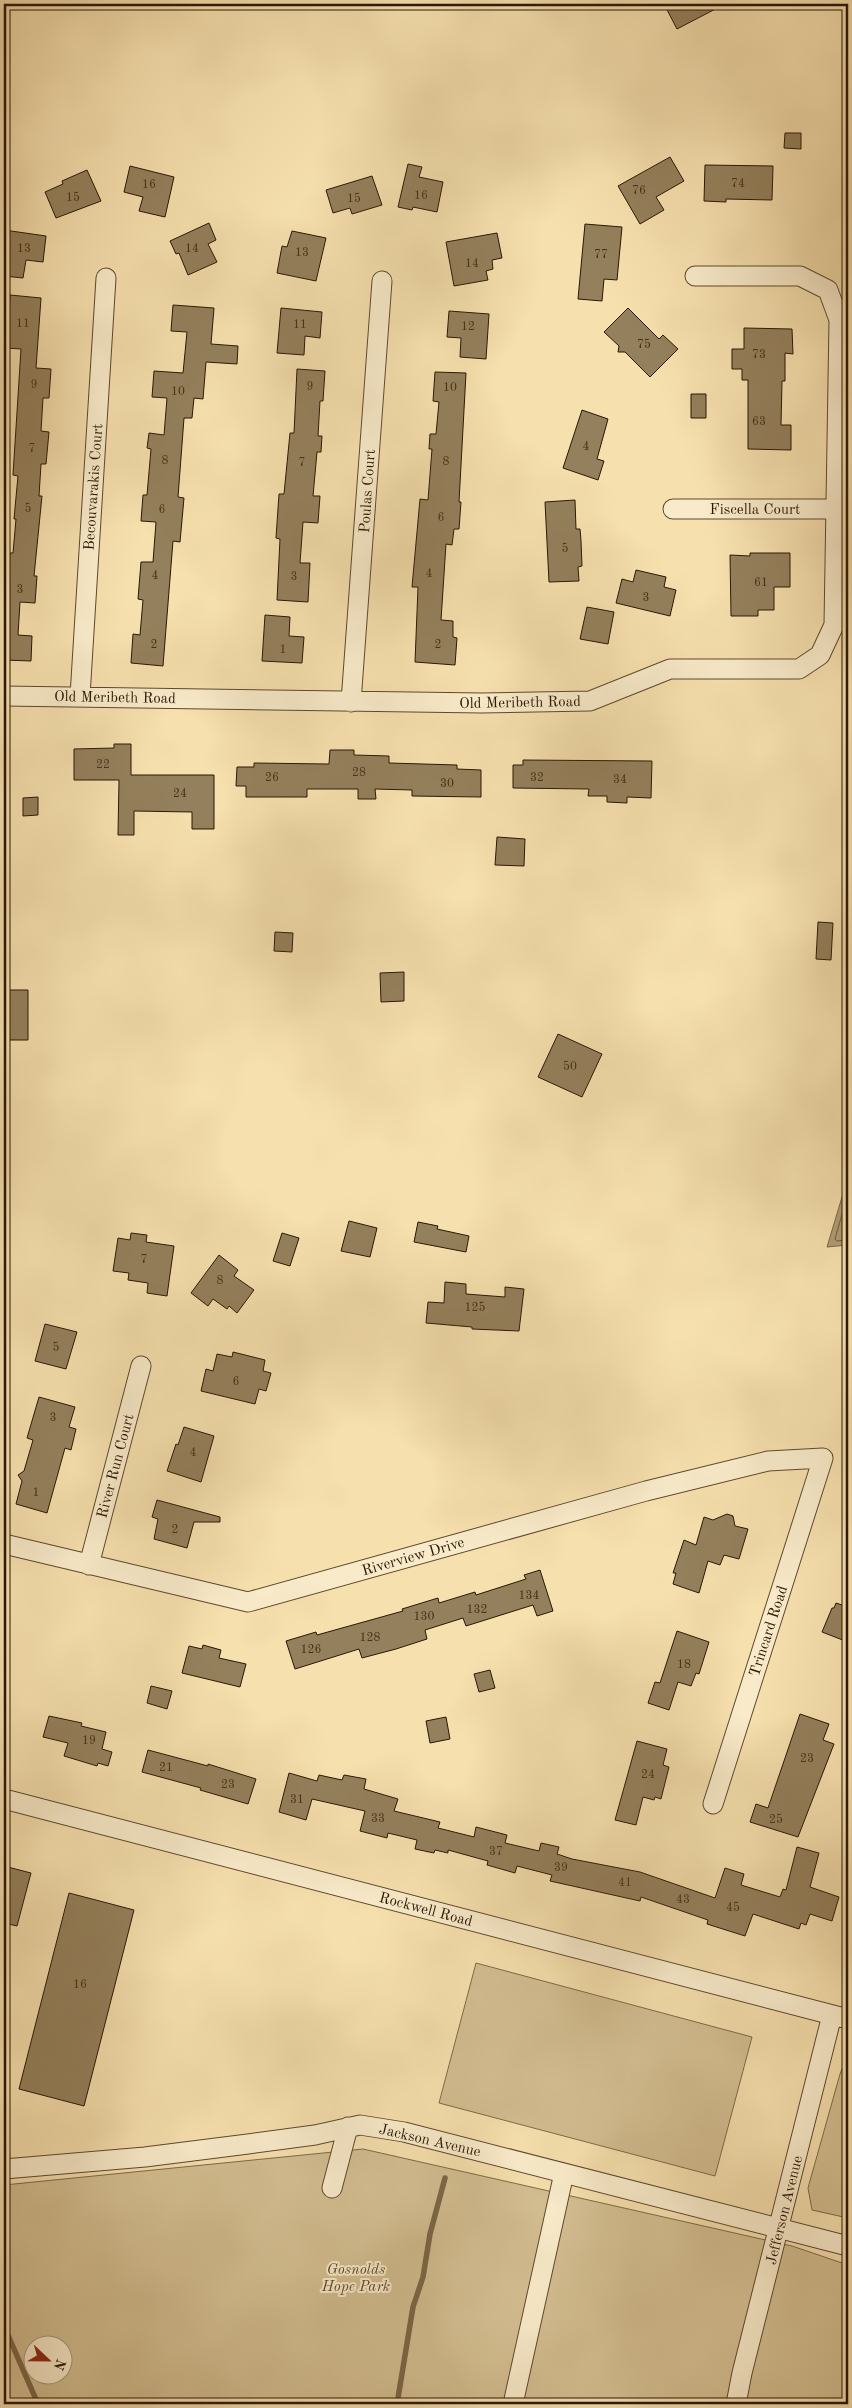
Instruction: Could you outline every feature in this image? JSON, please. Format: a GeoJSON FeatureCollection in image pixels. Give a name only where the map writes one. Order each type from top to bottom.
{"type":"FeatureCollection","features":[{"type":"Feature","properties":{"kind":"street","name":"Old Meribeth Road"},"geometry":{"type":"LineString","coordinates":[[4,696],[351,702],[590,701],[670,669],[799,669],[820,655],[834,625],[838,320],[828,290],[800,276],[695,276]]}},
{"type":"Feature","properties":{"kind":"street","name":"Becouvarakis Court"},"geometry":{"type":"LineString","coordinates":[[80,696],[106,278]]}},
{"type":"Feature","properties":{"kind":"street","name":"Poulas Court"},"geometry":{"type":"LineString","coordinates":[[351,702],[382,281]]}},
{"type":"Feature","properties":{"kind":"street","name":"Fiscella Court"},"geometry":{"type":"LineString","coordinates":[[674,509],[836,508]]}},
{"type":"Feature","properties":{"kind":"street","name":"River Run Court"},"geometry":{"type":"LineString","coordinates":[[89,1565],[141,1366]]}},
{"type":"Feature","properties":{"kind":"street","name":"Riverview Drive"},"geometry":{"type":"LineString","coordinates":[[4,1544],[248,1602],[646,1491],[768,1461],[823,1458]]}},
{"type":"Feature","properties":{"kind":"street","name":"Trincard Road"},"geometry":{"type":"LineString","coordinates":[[713,1804],[823,1458]]}},
{"type":"Feature","properties":{"kind":"street","name":"Rockwell Road"},"geometry":{"type":"LineString","coordinates":[[4,1800],[840,2017]]}},
{"type":"Feature","properties":{"kind":"street","name":"Jefferson Avenue"},"geometry":{"type":"LineString","coordinates":[[736,2404],[742,2373],[780,2227],[840,2017]]}},
{"type":"Feature","properties":{"kind":"street","name":"Jackson Avenue"},"geometry":{"type":"LineString","coordinates":[[4,2169],[145,2157],[255,2144],[315,2135],[348,2127],[372,2126],[404,2132],[564,2172],[848,2246]]}},
{"type":"Feature","properties":{"kind":"street"},"geometry":{"type":"LineString","coordinates":[[332,2188],[348,2127]]}},
{"type":"Feature","properties":{"kind":"street"},"geometry":{"type":"LineString","coordinates":[[513,2404],[564,2172]]}},
{"type":"Feature","properties":{"kind":"green space"},"geometry":{"type":"Polygon","coordinates":[[[476,1963],[752,2037],[715,2176],[439,2103],[476,1963]]]}},
{"type":"Feature","properties":{"kind":"green space"},"geometry":{"type":"Polygon","coordinates":[[[848,2053],[848,2218],[812,2210],[808,2188],[840,2074],[848,2053]]]}},
{"type":"Feature","properties":{"kind":"green space","name":"Gosnolds Hope Park"},"geometry":{"type":"Polygon","coordinates":[[[363,2149],[792,2246],[848,2265],[848,2404],[4,2404],[4,2185],[363,2149]]]}},
{"type":"Feature","properties":{"kind":"water"},"geometry":{"type":"Polygon","coordinates":[[[848,1185],[848,1245],[827,1247],[845,1187],[848,1185]]]}},
{"type":"Feature","properties":{"kind":"building"},"geometry":{"type":"Polygon","coordinates":[[[664,4],[725,4],[677,29],[664,4]]]}},
{"type":"Feature","properties":{"kind":"building"},"geometry":{"type":"Polygon","coordinates":[[[785,133],[801,133],[801,149],[784,148],[785,133]]]}},
{"type":"Feature","properties":{"kind":"building"},"geometry":{"type":"Polygon","coordinates":[[[670,157],[684,181],[656,197],[664,210],[640,224],[618,186],[670,157]]]}},
{"type":"Feature","properties":{"kind":"building"},"geometry":{"type":"Polygon","coordinates":[[[408,164],[422,167],[419,177],[443,182],[437,212],[413,207],[412,210],[398,207],[408,164]]]}},
{"type":"Feature","properties":{"kind":"building"},"geometry":{"type":"Polygon","coordinates":[[[705,165],[773,166],[772,200],[726,199],[726,202],[704,201],[705,165]]]}},
{"type":"Feature","properties":{"kind":"building"},"geometry":{"type":"Polygon","coordinates":[[[130,166],[174,177],[165,217],[139,211],[143,197],[124,192],[130,166]]]}},
{"type":"Feature","properties":{"kind":"building"},"geometry":{"type":"Polygon","coordinates":[[[87,170],[101,201],[56,218],[45,192],[63,184],[62,181],[87,170]]]}},
{"type":"Feature","properties":{"kind":"building"},"geometry":{"type":"Polygon","coordinates":[[[372,176],[382,205],[352,214],[350,208],[333,213],[326,190],[372,176]]]}},
{"type":"Feature","properties":{"kind":"building"},"geometry":{"type":"Polygon","coordinates":[[[209,223],[216,240],[208,244],[217,262],[188,275],[179,253],[176,254],[170,241],[209,223]]]}},
{"type":"Feature","properties":{"kind":"building"},"geometry":{"type":"Polygon","coordinates":[[[585,224],[622,227],[617,280],[604,279],[602,301],[578,299],[585,224]]]}},
{"type":"Feature","properties":{"kind":"building"},"geometry":{"type":"Polygon","coordinates":[[[4,230],[46,236],[43,262],[26,260],[23,278],[4,276],[4,230]]]}},
{"type":"Feature","properties":{"kind":"building"},"geometry":{"type":"Polygon","coordinates":[[[292,231],[326,238],[316,281],[277,273],[282,246],[287,247],[292,231]]]}},
{"type":"Feature","properties":{"kind":"building"},"geometry":{"type":"Polygon","coordinates":[[[497,233],[502,258],[492,260],[493,269],[486,271],[488,280],[454,286],[446,242],[497,233]]]}},
{"type":"Feature","properties":{"kind":"building"},"geometry":{"type":"Polygon","coordinates":[[[10,295],[41,298],[36,368],[51,369],[49,398],[43,398],[41,431],[49,432],[46,464],[41,464],[39,496],[42,496],[34,576],[37,576],[35,603],[20,602],[18,635],[32,636],[31,661],[4,660],[4,574],[6,574],[7,553],[13,553],[16,519],[14,519],[18,476],[13,475],[21,349],[6,348],[10,295]]]}},
{"type":"Feature","properties":{"kind":"building"},"geometry":{"type":"Polygon","coordinates":[[[173,305],[214,308],[211,344],[238,346],[237,364],[206,362],[203,399],[194,398],[192,418],[184,418],[178,497],[184,498],[180,542],[173,541],[163,666],[131,663],[133,634],[140,635],[143,600],[138,599],[141,562],[153,562],[156,522],[141,521],[143,495],[147,495],[151,449],[147,448],[149,433],[164,435],[167,398],[152,397],[154,371],[183,373],[187,332],[171,331],[173,305]]]}},
{"type":"Feature","properties":{"kind":"building"},"geometry":{"type":"Polygon","coordinates":[[[281,308],[322,312],[320,338],[305,336],[304,355],[277,353],[281,308]]]}},
{"type":"Feature","properties":{"kind":"building"},"geometry":{"type":"Polygon","coordinates":[[[628,308],[659,339],[663,335],[678,349],[650,377],[625,352],[618,352],[619,346],[604,332],[628,308]]]}},
{"type":"Feature","properties":{"kind":"building"},"geometry":{"type":"Polygon","coordinates":[[[449,311],[489,314],[486,359],[460,357],[461,338],[447,337],[449,311]]]}},
{"type":"Feature","properties":{"kind":"building"},"geometry":{"type":"Polygon","coordinates":[[[744,328],[792,329],[793,354],[785,353],[785,381],[782,381],[781,425],[791,425],[791,450],[748,449],[748,380],[742,380],[742,369],[732,369],[732,349],[744,349],[744,328]]]}},
{"type":"Feature","properties":{"kind":"building"},"geometry":{"type":"Polygon","coordinates":[[[297,369],[325,371],[323,401],[320,401],[318,436],[322,436],[321,452],[317,452],[313,496],[320,496],[318,523],[303,522],[300,563],[310,563],[308,602],[277,600],[280,539],[276,538],[279,494],[284,494],[290,433],[294,433],[297,369]]]}},
{"type":"Feature","properties":{"kind":"building"},"geometry":{"type":"Polygon","coordinates":[[[435,372],[466,373],[459,529],[454,529],[452,545],[446,544],[441,620],[453,621],[453,637],[457,638],[455,665],[415,662],[418,587],[412,587],[420,499],[428,500],[432,449],[429,449],[430,434],[436,434],[439,402],[433,401],[435,372]]]}},
{"type":"Feature","properties":{"kind":"building"},"geometry":{"type":"Polygon","coordinates":[[[691,394],[706,394],[706,418],[691,418],[691,394]]]}},
{"type":"Feature","properties":{"kind":"building"},"geometry":{"type":"Polygon","coordinates":[[[582,410],[608,419],[597,459],[604,461],[598,480],[563,468],[582,410]]]}},
{"type":"Feature","properties":{"kind":"building"},"geometry":{"type":"Polygon","coordinates":[[[575,500],[576,529],[580,529],[581,541],[582,566],[578,567],[579,581],[549,582],[545,502],[575,500]]]}},
{"type":"Feature","properties":{"kind":"building"},"geometry":{"type":"Polygon","coordinates":[[[750,553],[790,553],[790,587],[774,587],[774,610],[758,610],[758,616],[731,616],[730,555],[750,556],[750,553]]]}},
{"type":"Feature","properties":{"kind":"building"},"geometry":{"type":"Polygon","coordinates":[[[636,570],[666,577],[664,587],[676,590],[670,616],[616,603],[622,579],[633,582],[636,570]]]}},
{"type":"Feature","properties":{"kind":"building"},"geometry":{"type":"Polygon","coordinates":[[[587,607],[614,612],[608,644],[580,639],[587,607]]]}},
{"type":"Feature","properties":{"kind":"building"},"geometry":{"type":"Polygon","coordinates":[[[265,615],[290,617],[289,636],[304,637],[302,663],[262,661],[265,615]]]}},
{"type":"Feature","properties":{"kind":"building"},"geometry":{"type":"Polygon","coordinates":[[[114,744],[131,744],[131,775],[214,775],[214,829],[192,829],[192,812],[134,811],[134,835],[118,835],[119,780],[74,780],[74,749],[114,748],[114,744]]]}},
{"type":"Feature","properties":{"kind":"building"},"geometry":{"type":"Polygon","coordinates":[[[330,750],[354,750],[354,755],[389,756],[389,763],[457,765],[457,769],[481,770],[481,797],[412,796],[412,790],[375,789],[376,799],[358,799],[358,789],[307,789],[307,797],[246,797],[246,786],[236,786],[237,767],[254,767],[254,763],[329,764],[330,750]]]}},
{"type":"Feature","properties":{"kind":"building"},"geometry":{"type":"Polygon","coordinates":[[[523,760],[652,761],[651,798],[627,797],[627,803],[607,802],[607,796],[588,796],[589,789],[513,788],[513,765],[523,765],[523,760]]]}},
{"type":"Feature","properties":{"kind":"building"},"geometry":{"type":"Polygon","coordinates":[[[38,797],[38,815],[23,816],[23,798],[38,797]]]}},
{"type":"Feature","properties":{"kind":"building"},"geometry":{"type":"Polygon","coordinates":[[[497,837],[525,839],[524,866],[495,865],[497,837]]]}},
{"type":"Feature","properties":{"kind":"building"},"geometry":{"type":"Polygon","coordinates":[[[818,922],[833,923],[831,960],[816,959],[818,922]]]}},
{"type":"Feature","properties":{"kind":"building"},"geometry":{"type":"Polygon","coordinates":[[[275,932],[293,933],[292,952],[274,951],[275,932]]]}},
{"type":"Feature","properties":{"kind":"building"},"geometry":{"type":"Polygon","coordinates":[[[404,972],[404,1001],[381,1002],[380,973],[404,972]]]}},
{"type":"Feature","properties":{"kind":"building"},"geometry":{"type":"Polygon","coordinates":[[[4,990],[28,990],[28,1040],[4,1040],[4,990]]]}},
{"type":"Feature","properties":{"kind":"building"},"geometry":{"type":"Polygon","coordinates":[[[558,1034],[602,1054],[582,1097],[538,1077],[558,1034]]]}},
{"type":"Feature","properties":{"kind":"building"},"geometry":{"type":"Polygon","coordinates":[[[349,1221],[377,1228],[370,1257],[341,1251],[349,1221]]]}},
{"type":"Feature","properties":{"kind":"building"},"geometry":{"type":"Polygon","coordinates":[[[418,1222],[438,1226],[437,1229],[469,1236],[466,1252],[414,1242],[418,1222]]]}},
{"type":"Feature","properties":{"kind":"building"},"geometry":{"type":"Polygon","coordinates":[[[131,1233],[147,1235],[146,1242],[174,1246],[167,1296],[147,1293],[148,1283],[128,1280],[129,1273],[113,1271],[118,1238],[130,1240],[131,1233]]]}},
{"type":"Feature","properties":{"kind":"building"},"geometry":{"type":"Polygon","coordinates":[[[282,1233],[299,1238],[290,1266],[273,1261],[282,1233]]]}},
{"type":"Feature","properties":{"kind":"building"},"geometry":{"type":"Polygon","coordinates":[[[219,1255],[238,1270],[234,1276],[254,1290],[237,1313],[229,1306],[227,1309],[213,1299],[208,1306],[191,1293],[219,1255]]]}},
{"type":"Feature","properties":{"kind":"building"},"geometry":{"type":"Polygon","coordinates":[[[445,1282],[466,1284],[466,1294],[505,1297],[505,1287],[524,1289],[519,1331],[472,1329],[472,1327],[426,1323],[428,1302],[444,1303],[445,1282]]]}},
{"type":"Feature","properties":{"kind":"building"},"geometry":{"type":"Polygon","coordinates":[[[45,1324],[77,1332],[66,1369],[35,1361],[45,1324]]]}},
{"type":"Feature","properties":{"kind":"building"},"geometry":{"type":"Polygon","coordinates":[[[233,1352],[265,1360],[263,1371],[271,1373],[266,1391],[259,1389],[255,1404],[201,1391],[206,1369],[213,1371],[217,1354],[232,1357],[233,1352]]]}},
{"type":"Feature","properties":{"kind":"building"},"geometry":{"type":"Polygon","coordinates":[[[39,1397],[75,1407],[69,1427],[76,1429],[71,1450],[65,1448],[47,1513],[16,1504],[22,1481],[18,1475],[24,1471],[33,1440],[27,1438],[39,1397]]]}},
{"type":"Feature","properties":{"kind":"building"},"geometry":{"type":"Polygon","coordinates":[[[184,1427],[214,1436],[201,1482],[167,1471],[184,1427]]]}},
{"type":"Feature","properties":{"kind":"building"},"geometry":{"type":"Polygon","coordinates":[[[157,1500],[220,1517],[220,1522],[194,1522],[187,1548],[154,1539],[158,1519],[152,1517],[157,1500]]]}},
{"type":"Feature","properties":{"kind":"building"},"geometry":{"type":"Polygon","coordinates":[[[727,1514],[733,1516],[735,1526],[748,1529],[739,1559],[724,1555],[720,1565],[708,1561],[699,1593],[673,1584],[676,1573],[673,1573],[684,1540],[696,1545],[704,1517],[713,1520],[727,1514]]]}},
{"type":"Feature","properties":{"kind":"building"},"geometry":{"type":"Polygon","coordinates":[[[540,1570],[553,1611],[537,1616],[533,1605],[466,1626],[463,1618],[425,1630],[427,1639],[396,1649],[362,1658],[359,1649],[295,1669],[286,1641],[316,1632],[317,1635],[403,1611],[402,1609],[438,1598],[439,1603],[475,1592],[476,1595],[526,1579],[524,1575],[540,1570]]]}},
{"type":"Feature","properties":{"kind":"building"},"geometry":{"type":"Polygon","coordinates":[[[836,1603],[848,1607],[848,1642],[822,1632],[836,1603]]]}},
{"type":"Feature","properties":{"kind":"building"},"geometry":{"type":"Polygon","coordinates":[[[677,1631],[709,1642],[699,1674],[696,1673],[691,1686],[678,1682],[669,1710],[648,1703],[655,1682],[660,1683],[677,1631]]]}},
{"type":"Feature","properties":{"kind":"building"},"geometry":{"type":"Polygon","coordinates":[[[203,1645],[221,1650],[219,1658],[246,1664],[240,1687],[182,1673],[189,1646],[202,1649],[203,1645]]]}},
{"type":"Feature","properties":{"kind":"building"},"geometry":{"type":"Polygon","coordinates":[[[490,1670],[495,1688],[479,1692],[474,1674],[490,1670]]]}},
{"type":"Feature","properties":{"kind":"building"},"geometry":{"type":"Polygon","coordinates":[[[151,1686],[172,1691],[167,1709],[147,1703],[151,1686]]]}},
{"type":"Feature","properties":{"kind":"building"},"geometry":{"type":"Polygon","coordinates":[[[800,1714],[829,1724],[823,1740],[834,1744],[798,1837],[750,1822],[756,1804],[768,1808],[800,1714]]]}},
{"type":"Feature","properties":{"kind":"building"},"geometry":{"type":"Polygon","coordinates":[[[49,1716],[82,1723],[81,1726],[106,1732],[102,1749],[112,1752],[108,1766],[98,1763],[97,1766],[64,1756],[68,1743],[43,1737],[49,1716]]]}},
{"type":"Feature","properties":{"kind":"building"},"geometry":{"type":"Polygon","coordinates":[[[446,1717],[450,1739],[430,1743],[426,1721],[446,1717]]]}},
{"type":"Feature","properties":{"kind":"building"},"geometry":{"type":"Polygon","coordinates":[[[637,1741],[667,1749],[663,1765],[669,1767],[661,1799],[655,1797],[654,1800],[643,1797],[636,1825],[615,1820],[637,1741]]]}},
{"type":"Feature","properties":{"kind":"building"},"geometry":{"type":"Polygon","coordinates":[[[148,1750],[208,1766],[208,1764],[256,1779],[248,1804],[200,1790],[201,1788],[142,1772],[148,1750]]]}},
{"type":"Feature","properties":{"kind":"building"},"geometry":{"type":"Polygon","coordinates":[[[289,1773],[317,1781],[319,1775],[342,1780],[344,1775],[366,1779],[364,1789],[398,1799],[394,1811],[440,1822],[438,1828],[474,1837],[476,1827],[507,1835],[505,1843],[539,1851],[541,1843],[559,1847],[557,1854],[572,1859],[640,1872],[715,1898],[725,1868],[744,1874],[741,1885],[780,1897],[783,1889],[786,1890],[797,1847],[819,1853],[810,1887],[839,1897],[832,1921],[810,1914],[806,1925],[801,1923],[799,1929],[753,1914],[745,1936],[707,1924],[708,1920],[641,1897],[640,1901],[550,1881],[552,1875],[517,1866],[515,1873],[487,1865],[488,1861],[448,1850],[448,1853],[435,1850],[434,1853],[415,1849],[417,1840],[388,1833],[387,1838],[360,1831],[365,1811],[312,1799],[306,1820],[279,1812],[289,1773]]]}},
{"type":"Feature","properties":{"kind":"building"},"geometry":{"type":"Polygon","coordinates":[[[4,1866],[31,1873],[17,1926],[4,1923],[4,1866]]]}},
{"type":"Feature","properties":{"kind":"building"},"geometry":{"type":"Polygon","coordinates":[[[69,1893],[134,1910],[84,2106],[19,2089],[69,1893]]]}},
{"type":"Feature","properties":{"kind":"waterway"},"geometry":{"type":"LineString","coordinates":[[397,2404],[413,2307],[423,2277],[430,2234],[445,2178]]}},
{"type":"Feature","properties":{"kind":"waterway"},"geometry":{"type":"LineString","coordinates":[[4,2326],[38,2404]]}}]}
